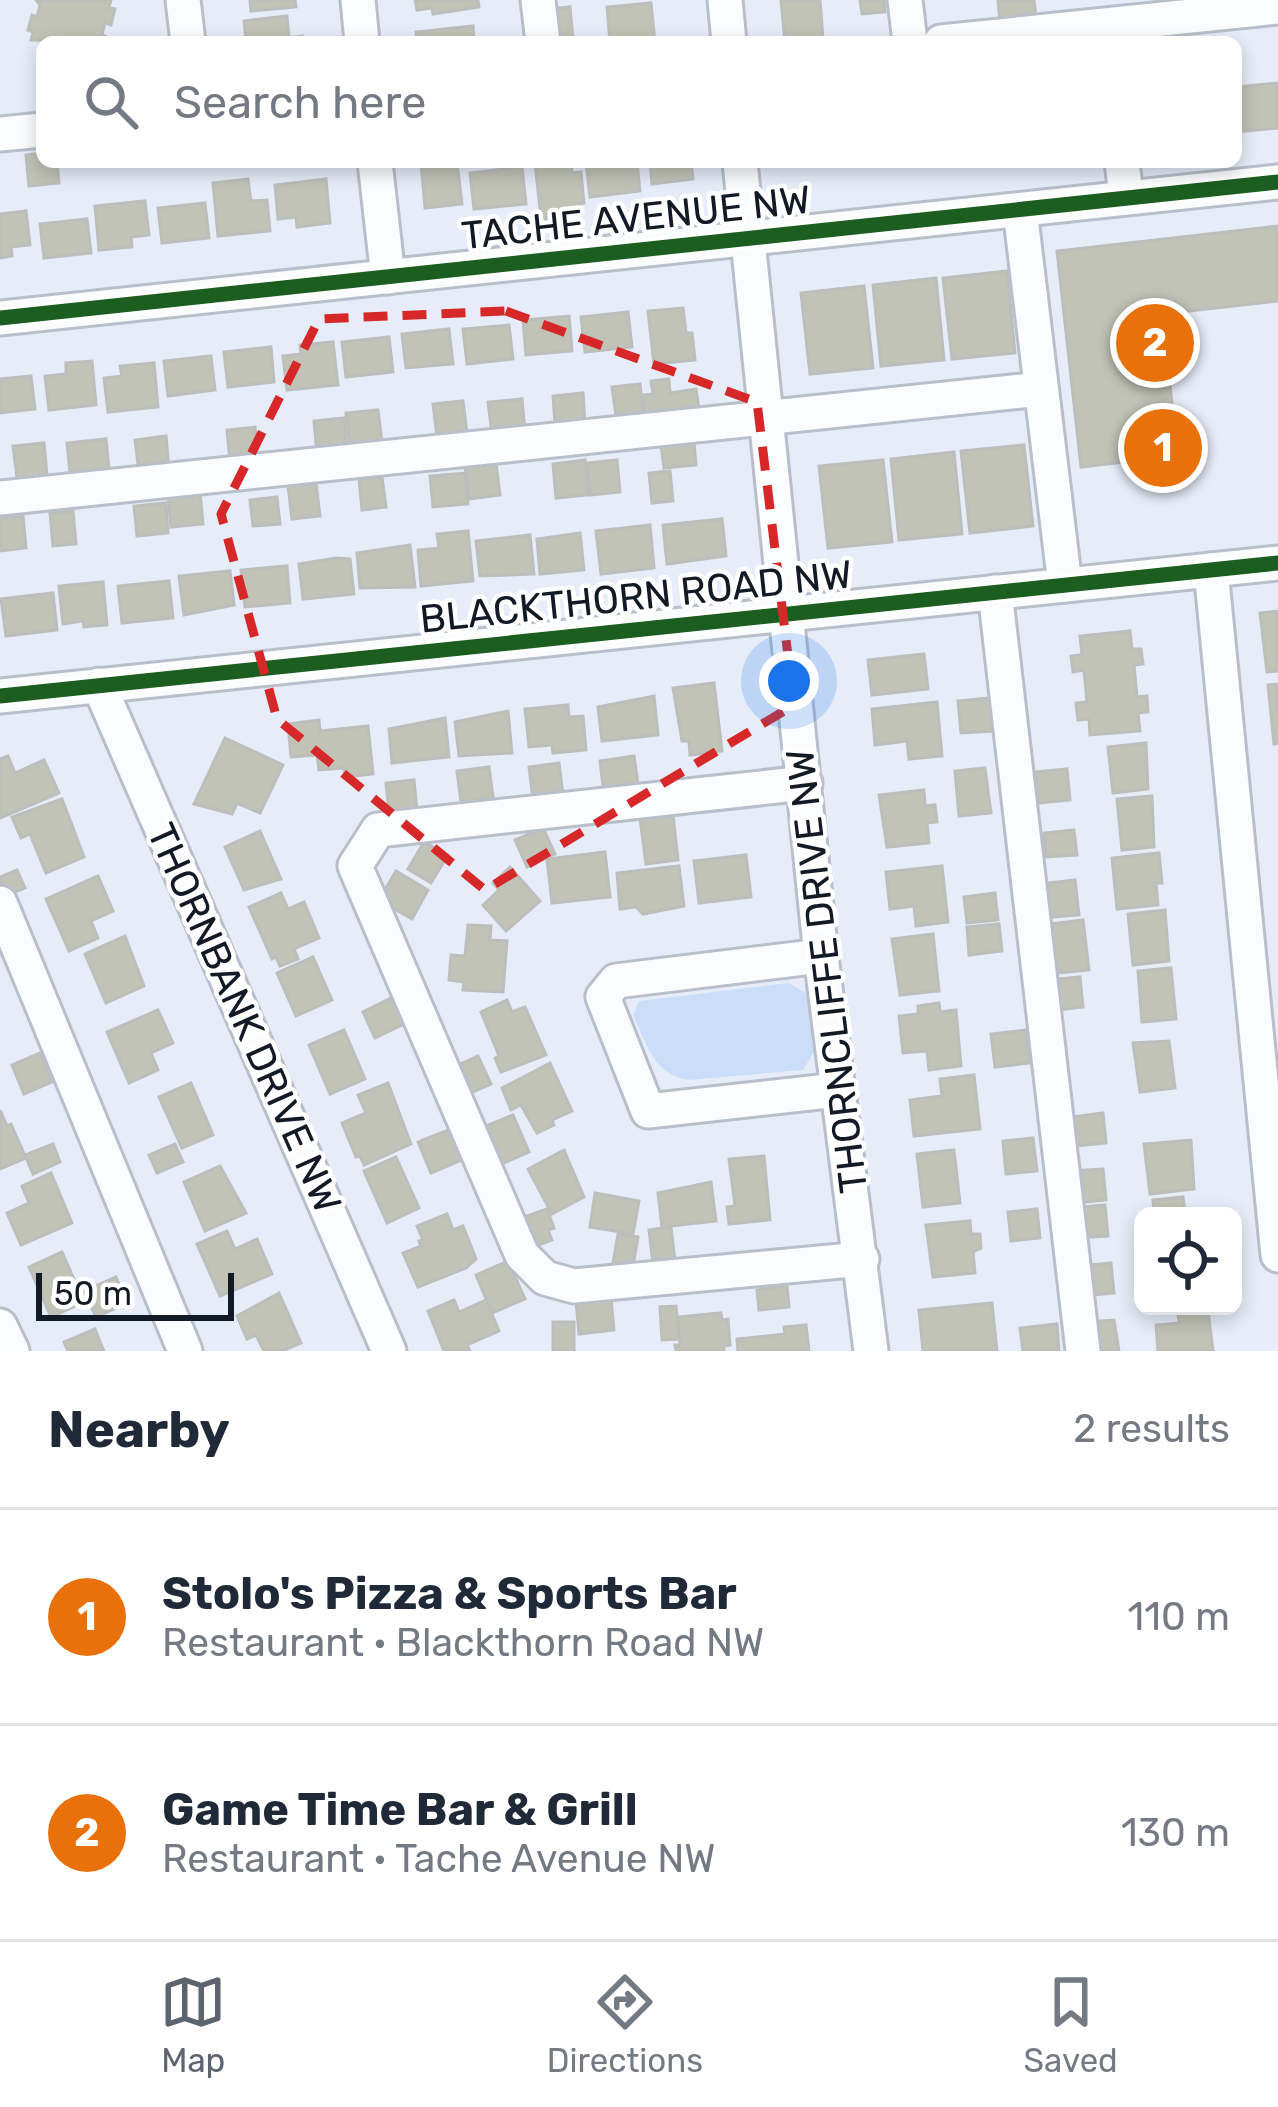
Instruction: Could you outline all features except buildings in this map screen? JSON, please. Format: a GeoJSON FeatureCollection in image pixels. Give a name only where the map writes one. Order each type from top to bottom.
{"type":"FeatureCollection","features":[{"type":"Feature","properties":{"kind":"street"},"geometry":{"type":"LineString","coordinates":[[183,0],[187,36]]}},
{"type":"Feature","properties":{"kind":"street"},"geometry":{"type":"LineString","coordinates":[[358,0],[361,36]]}},
{"type":"Feature","properties":{"kind":"street"},"geometry":{"type":"LineString","coordinates":[[538,0],[542,36]]}},
{"type":"Feature","properties":{"kind":"street"},"geometry":{"type":"LineString","coordinates":[[725,0],[728,36]]}},
{"type":"Feature","properties":{"kind":"street"},"geometry":{"type":"LineString","coordinates":[[905,0],[909,36]]}},
{"type":"Feature","properties":{"kind":"street"},"geometry":{"type":"LineString","coordinates":[[991,36],[1278,8]]}},
{"type":"Feature","properties":{"kind":"street"},"geometry":{"type":"LineString","coordinates":[[0,134],[36,131]]}},
{"type":"Feature","properties":{"kind":"street"},"geometry":{"type":"LineString","coordinates":[[376,168],[388,277]]}},
{"type":"Feature","properties":{"kind":"street","name":"THORNCLIFFE DRIVE NW"},"geometry":{"type":"LineString","coordinates":[[741,168],[821,956],[871,1351]]}},
{"type":"Feature","properties":{"kind":"street"},"geometry":{"type":"LineString","coordinates":[[1123,168],[1126,196]]}},
{"type":"Feature","properties":{"kind":"street","name":"TACHE AVENUE NW"},"geometry":{"type":"LineString","coordinates":[[0,318],[1278,182]]}},
{"type":"Feature","properties":{"kind":"street"},"geometry":{"type":"LineString","coordinates":[[1020,209],[1065,585]]}},
{"type":"Feature","properties":{"kind":"street"},"geometry":{"type":"LineString","coordinates":[[0,498],[1041,388]]}},
{"type":"Feature","properties":{"kind":"street","name":"BLACKTHORN ROAD NW"},"geometry":{"type":"LineString","coordinates":[[0,696],[1278,563]]}},
{"type":"Feature","properties":{"kind":"street"},"geometry":{"type":"LineString","coordinates":[[1211,570],[1278,1256]]}},
{"type":"Feature","properties":{"kind":"street"},"geometry":{"type":"LineString","coordinates":[[995,592],[1083,1351]]}},
{"type":"Feature","properties":{"kind":"street","name":"THORNBANK DRIVE NW"},"geometry":{"type":"LineString","coordinates":[[99,686],[389,1351]]}},
{"type":"Feature","properties":{"kind":"street"},"geometry":{"type":"LineString","coordinates":[[805,784],[378,830],[355,866],[522,1255],[545,1277],[574,1286],[862,1259]]}},
{"type":"Feature","properties":{"kind":"street"},"geometry":{"type":"LineString","coordinates":[[0,903],[185,1351]]}},
{"type":"Feature","properties":{"kind":"street"},"geometry":{"type":"LineString","coordinates":[[821,956],[616,981],[603,997],[648,1111],[836,1090]]}},
{"type":"Feature","properties":{"kind":"street"},"geometry":{"type":"LineString","coordinates":[[0,1326],[12,1351]]}},
{"type":"Feature","properties":{"kind":"highlighted area"},"geometry":{"type":"Polygon","coordinates":[[[506,311],[757,402],[794,705],[485,890],[277,719],[221,514],[319,319],[506,311]]]}},
{"type":"Feature","properties":{"kind":"shaded area"},"geometry":{"type":"Polygon","coordinates":[[[789,983],[807,994],[814,1052],[803,1070],[689,1080],[677,1077],[659,1065],[633,1015],[639,1001],[789,983]]]}},
{"type":"Feature","properties":{"kind":"cycle path"},"geometry":{"type":"LineString","coordinates":[[0,318],[1278,182]]}},
{"type":"Feature","properties":{"kind":"cycle path"},"geometry":{"type":"LineString","coordinates":[[0,696],[1278,563]]}},
{"type":"Feature","properties":{"kind":"place","name":"Game Time Bar & Grill"},"geometry":{"type":"Point","coordinates":[1155,343]}},
{"type":"Feature","properties":{"kind":"place","name":"Stolo's Pizza & Sports Bar"},"geometry":{"type":"Point","coordinates":[1163,448]}}]}
